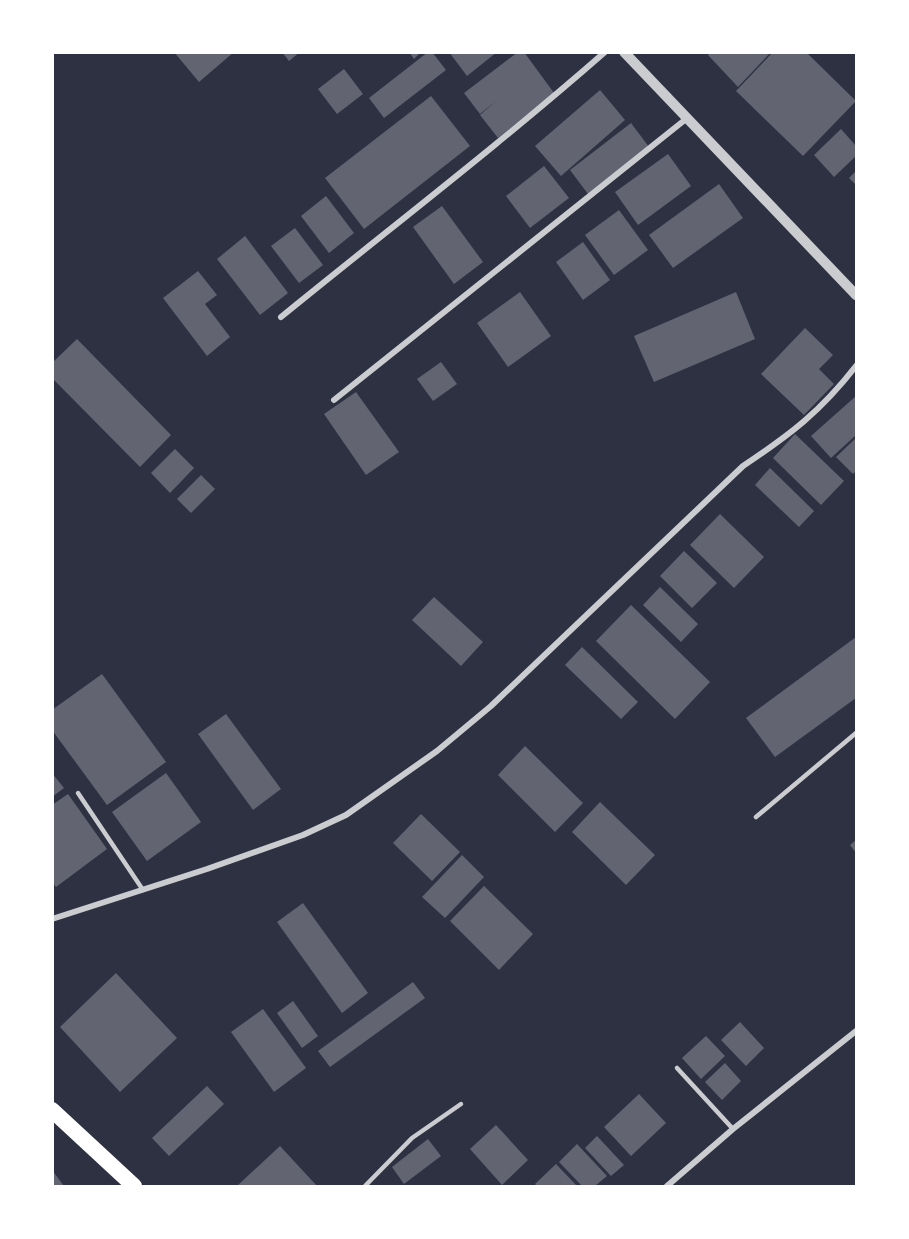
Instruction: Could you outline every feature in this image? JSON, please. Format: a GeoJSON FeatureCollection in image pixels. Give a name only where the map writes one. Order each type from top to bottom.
{"type":"FeatureCollection","features":[{"type":"Feature","properties":{"kind":"highway"},"geometry":{"type":"LineString","coordinates":[[52,1110],[134,1186]]}},
{"type":"Feature","properties":{"kind":"street"},"geometry":{"type":"LineString","coordinates":[[281,317],[459,172],[509,136],[605,52]]}},
{"type":"Feature","properties":{"kind":"street"},"geometry":{"type":"LineString","coordinates":[[624,52],[856,295]]}},
{"type":"Feature","properties":{"kind":"street"},"geometry":{"type":"LineString","coordinates":[[334,400],[686,119]]}},
{"type":"Feature","properties":{"kind":"street"},"geometry":{"type":"LineString","coordinates":[[52,919],[143,890],[328,825],[437,752],[491,706],[743,466],[787,437],[827,403],[856,366]]}},
{"type":"Feature","properties":{"kind":"street"},"geometry":{"type":"LineString","coordinates":[[667,1186],[733,1129],[856,1031]]}},
{"type":"Feature","properties":{"kind":"lane"},"geometry":{"type":"LineString","coordinates":[[756,817],[856,733]]}},
{"type":"Feature","properties":{"kind":"lane"},"geometry":{"type":"LineString","coordinates":[[78,793],[143,890]]}},
{"type":"Feature","properties":{"kind":"lane"},"geometry":{"type":"LineString","coordinates":[[677,1068],[733,1129]]}},
{"type":"Feature","properties":{"kind":"lane"},"geometry":{"type":"LineString","coordinates":[[365,1186],[412,1138],[461,1104]]}},
{"type":"Feature","properties":{"kind":"building"},"geometry":{"type":"Polygon","coordinates":[[[174,52],[234,52],[199,82],[174,52]]]}},
{"type":"Feature","properties":{"kind":"building"},"geometry":{"type":"Polygon","coordinates":[[[282,52],[300,52],[289,61],[282,52]]]}},
{"type":"Feature","properties":{"kind":"building"},"geometry":{"type":"Polygon","coordinates":[[[409,52],[421,52],[414,59],[409,52]]]}},
{"type":"Feature","properties":{"kind":"building"},"geometry":{"type":"Polygon","coordinates":[[[428,52],[432,52],[446,70],[384,118],[369,98],[428,52]]]}},
{"type":"Feature","properties":{"kind":"building"},"geometry":{"type":"Polygon","coordinates":[[[449,52],[497,52],[467,76],[449,52]]]}},
{"type":"Feature","properties":{"kind":"building"},"geometry":{"type":"Polygon","coordinates":[[[518,52],[524,52],[554,93],[498,138],[480,115],[496,101],[480,114],[464,93],[518,52]]]}},
{"type":"Feature","properties":{"kind":"building"},"geometry":{"type":"Polygon","coordinates":[[[710,52],[771,52],[738,87],[708,55],[710,52]]]}},
{"type":"Feature","properties":{"kind":"building"},"geometry":{"type":"Polygon","coordinates":[[[773,52],[806,52],[856,101],[803,156],[736,91],[773,52]]]}},
{"type":"Feature","properties":{"kind":"building"},"geometry":{"type":"Polygon","coordinates":[[[344,69],[363,94],[337,114],[318,89],[344,69]]]}},
{"type":"Feature","properties":{"kind":"building"},"geometry":{"type":"Polygon","coordinates":[[[600,90],[625,120],[561,176],[535,146],[600,90]]]}},
{"type":"Feature","properties":{"kind":"building"},"geometry":{"type":"Polygon","coordinates":[[[431,96],[470,146],[364,229],[325,178],[431,96]]]}},
{"type":"Feature","properties":{"kind":"building"},"geometry":{"type":"Polygon","coordinates":[[[631,123],[649,147],[588,194],[570,170],[631,123]]]}},
{"type":"Feature","properties":{"kind":"building"},"geometry":{"type":"Polygon","coordinates":[[[841,129],[856,146],[856,156],[834,177],[814,155],[841,129]]]}},
{"type":"Feature","properties":{"kind":"building"},"geometry":{"type":"Polygon","coordinates":[[[668,154],[691,186],[638,225],[615,192],[668,154]]]}},
{"type":"Feature","properties":{"kind":"building"},"geometry":{"type":"Polygon","coordinates":[[[544,166],[569,198],[530,228],[506,196],[544,166]]]}},
{"type":"Feature","properties":{"kind":"building"},"geometry":{"type":"Polygon","coordinates":[[[856,171],[856,185],[849,178],[856,171]]]}},
{"type":"Feature","properties":{"kind":"building"},"geometry":{"type":"Polygon","coordinates":[[[719,184],[743,218],[673,268],[649,235],[719,184]]]}},
{"type":"Feature","properties":{"kind":"building"},"geometry":{"type":"Polygon","coordinates":[[[326,196],[354,233],[329,253],[301,216],[326,196]]]}},
{"type":"Feature","properties":{"kind":"building"},"geometry":{"type":"Polygon","coordinates":[[[442,206],[483,262],[454,284],[413,227],[442,206]]]}},
{"type":"Feature","properties":{"kind":"building"},"geometry":{"type":"Polygon","coordinates":[[[619,210],[648,250],[614,275],[585,235],[619,210]]]}},
{"type":"Feature","properties":{"kind":"building"},"geometry":{"type":"Polygon","coordinates":[[[295,228],[323,265],[299,283],[271,246],[295,228]]]}},
{"type":"Feature","properties":{"kind":"building"},"geometry":{"type":"Polygon","coordinates":[[[245,236],[288,293],[260,315],[217,259],[245,236]]]}},
{"type":"Feature","properties":{"kind":"building"},"geometry":{"type":"Polygon","coordinates":[[[583,242],[610,280],[583,300],[556,262],[583,242]]]}},
{"type":"Feature","properties":{"kind":"building"},"geometry":{"type":"Polygon","coordinates":[[[198,271],[217,295],[205,304],[230,337],[207,356],[163,298],[198,271]]]}},
{"type":"Feature","properties":{"kind":"building"},"geometry":{"type":"Polygon","coordinates":[[[520,292],[551,336],[508,367],[477,323],[520,292]]]}},
{"type":"Feature","properties":{"kind":"building"},"geometry":{"type":"Polygon","coordinates":[[[736,292],[755,339],[654,382],[634,336],[736,292]]]}},
{"type":"Feature","properties":{"kind":"building"},"geometry":{"type":"Polygon","coordinates":[[[805,328],[833,355],[819,369],[834,384],[804,415],[761,374],[805,328]]]}},
{"type":"Feature","properties":{"kind":"building"},"geometry":{"type":"Polygon","coordinates":[[[77,339],[171,435],[140,467],[52,378],[52,363],[77,339]]]}},
{"type":"Feature","properties":{"kind":"building"},"geometry":{"type":"Polygon","coordinates":[[[441,362],[457,384],[433,401],[417,379],[441,362]]]}},
{"type":"Feature","properties":{"kind":"building"},"geometry":{"type":"Polygon","coordinates":[[[356,392],[399,452],[366,475],[324,414],[356,392]]]}},
{"type":"Feature","properties":{"kind":"building"},"geometry":{"type":"Polygon","coordinates":[[[856,396],[856,435],[831,458],[811,436],[856,396]]]}},
{"type":"Feature","properties":{"kind":"building"},"geometry":{"type":"Polygon","coordinates":[[[795,434],[844,481],[821,505],[773,458],[795,434]]]}},
{"type":"Feature","properties":{"kind":"building"},"geometry":{"type":"Polygon","coordinates":[[[856,438],[856,471],[853,474],[836,457],[856,438]]]}},
{"type":"Feature","properties":{"kind":"building"},"geometry":{"type":"Polygon","coordinates":[[[175,449],[194,468],[170,493],[151,473],[175,449]]]}},
{"type":"Feature","properties":{"kind":"building"},"geometry":{"type":"Polygon","coordinates":[[[770,468],[814,511],[799,527],[755,485],[770,468]]]}},
{"type":"Feature","properties":{"kind":"building"},"geometry":{"type":"Polygon","coordinates":[[[201,475],[215,489],[191,513],[177,499],[201,475]]]}},
{"type":"Feature","properties":{"kind":"building"},"geometry":{"type":"Polygon","coordinates":[[[720,514],[764,557],[734,588],[690,545],[720,514]]]}},
{"type":"Feature","properties":{"kind":"building"},"geometry":{"type":"Polygon","coordinates":[[[684,551],[717,583],[692,608],[660,576],[684,551]]]}},
{"type":"Feature","properties":{"kind":"building"},"geometry":{"type":"Polygon","coordinates":[[[660,587],[698,624],[681,642],[643,605],[660,587]]]}},
{"type":"Feature","properties":{"kind":"building"},"geometry":{"type":"Polygon","coordinates":[[[434,597],[483,642],[461,666],[412,620],[434,597]]]}},
{"type":"Feature","properties":{"kind":"building"},"geometry":{"type":"Polygon","coordinates":[[[631,605],[710,682],[675,719],[596,641],[631,605]]]}},
{"type":"Feature","properties":{"kind":"building"},"geometry":{"type":"Polygon","coordinates":[[[856,637],[856,698],[775,757],[746,718],[856,637]]]}},
{"type":"Feature","properties":{"kind":"building"},"geometry":{"type":"Polygon","coordinates":[[[582,647],[638,702],[621,719],[565,665],[582,647]]]}},
{"type":"Feature","properties":{"kind":"building"},"geometry":{"type":"Polygon","coordinates":[[[102,674],[166,762],[107,805],[52,730],[52,710],[102,674]]]}},
{"type":"Feature","properties":{"kind":"building"},"geometry":{"type":"Polygon","coordinates":[[[226,714],[281,789],[253,810],[198,734],[226,714]]]}},
{"type":"Feature","properties":{"kind":"building"},"geometry":{"type":"Polygon","coordinates":[[[525,746],[583,803],[555,832],[498,775],[525,746]]]}},
{"type":"Feature","properties":{"kind":"building"},"geometry":{"type":"Polygon","coordinates":[[[52,773],[64,788],[52,797],[52,773]]]}},
{"type":"Feature","properties":{"kind":"building"},"geometry":{"type":"Polygon","coordinates":[[[166,773],[201,822],[147,861],[112,812],[166,773]]]}},
{"type":"Feature","properties":{"kind":"building"},"geometry":{"type":"Polygon","coordinates":[[[68,794],[107,849],[56,887],[52,882],[52,805],[68,794]]]}},
{"type":"Feature","properties":{"kind":"building"},"geometry":{"type":"Polygon","coordinates":[[[600,802],[655,855],[626,885],[572,832],[600,802]]]}},
{"type":"Feature","properties":{"kind":"building"},"geometry":{"type":"Polygon","coordinates":[[[421,814],[460,852],[432,881],[393,843],[421,814]]]}},
{"type":"Feature","properties":{"kind":"building"},"geometry":{"type":"Polygon","coordinates":[[[856,840],[856,853],[850,845],[856,840]]]}},
{"type":"Feature","properties":{"kind":"building"},"geometry":{"type":"Polygon","coordinates":[[[462,855],[484,877],[445,918],[422,897],[462,855]]]}},
{"type":"Feature","properties":{"kind":"building"},"geometry":{"type":"Polygon","coordinates":[[[484,886],[533,934],[499,970],[450,921],[484,886]]]}},
{"type":"Feature","properties":{"kind":"building"},"geometry":{"type":"Polygon","coordinates":[[[303,903],[368,993],[342,1013],[277,922],[303,903]]]}},
{"type":"Feature","properties":{"kind":"building"},"geometry":{"type":"Polygon","coordinates":[[[116,973],[177,1038],[120,1092],[60,1027],[116,973]]]}},
{"type":"Feature","properties":{"kind":"building"},"geometry":{"type":"Polygon","coordinates":[[[413,982],[425,998],[330,1067],[318,1051],[413,982]]]}},
{"type":"Feature","properties":{"kind":"building"},"geometry":{"type":"Polygon","coordinates":[[[293,1001],[318,1036],[302,1048],[277,1013],[293,1001]]]}},
{"type":"Feature","properties":{"kind":"building"},"geometry":{"type":"Polygon","coordinates":[[[263,1009],[306,1068],[274,1092],[231,1032],[263,1009]]]}},
{"type":"Feature","properties":{"kind":"building"},"geometry":{"type":"Polygon","coordinates":[[[740,1022],[764,1048],[746,1066],[721,1040],[740,1022]]]}},
{"type":"Feature","properties":{"kind":"building"},"geometry":{"type":"Polygon","coordinates":[[[706,1036],[725,1056],[701,1079],[682,1058],[706,1036]]]}},
{"type":"Feature","properties":{"kind":"building"},"geometry":{"type":"Polygon","coordinates":[[[725,1063],[741,1081],[722,1100],[705,1082],[725,1063]]]}},
{"type":"Feature","properties":{"kind":"building"},"geometry":{"type":"Polygon","coordinates":[[[207,1086],[224,1104],[169,1156],[152,1138],[207,1086]]]}},
{"type":"Feature","properties":{"kind":"building"},"geometry":{"type":"Polygon","coordinates":[[[639,1094],[666,1123],[631,1156],[604,1127],[639,1094]]]}},
{"type":"Feature","properties":{"kind":"building"},"geometry":{"type":"Polygon","coordinates":[[[496,1125],[528,1160],[502,1185],[470,1149],[496,1125]]]}},
{"type":"Feature","properties":{"kind":"building"},"geometry":{"type":"Polygon","coordinates":[[[597,1136],[624,1165],[611,1176],[585,1148],[597,1136]]]}},
{"type":"Feature","properties":{"kind":"building"},"geometry":{"type":"Polygon","coordinates":[[[428,1139],[441,1156],[404,1184],[392,1167],[428,1139]]]}},
{"type":"Feature","properties":{"kind":"building"},"geometry":{"type":"Polygon","coordinates":[[[577,1144],[607,1176],[595,1186],[582,1186],[559,1162],[577,1144]]]}},
{"type":"Feature","properties":{"kind":"building"},"geometry":{"type":"Polygon","coordinates":[[[280,1146],[317,1186],[237,1186],[280,1146]]]}},
{"type":"Feature","properties":{"kind":"building"},"geometry":{"type":"Polygon","coordinates":[[[556,1164],[577,1186],[537,1186],[535,1184],[556,1164]]]}},
{"type":"Feature","properties":{"kind":"building"},"geometry":{"type":"Polygon","coordinates":[[[52,1170],[64,1186],[52,1186],[52,1170]]]}}]}
